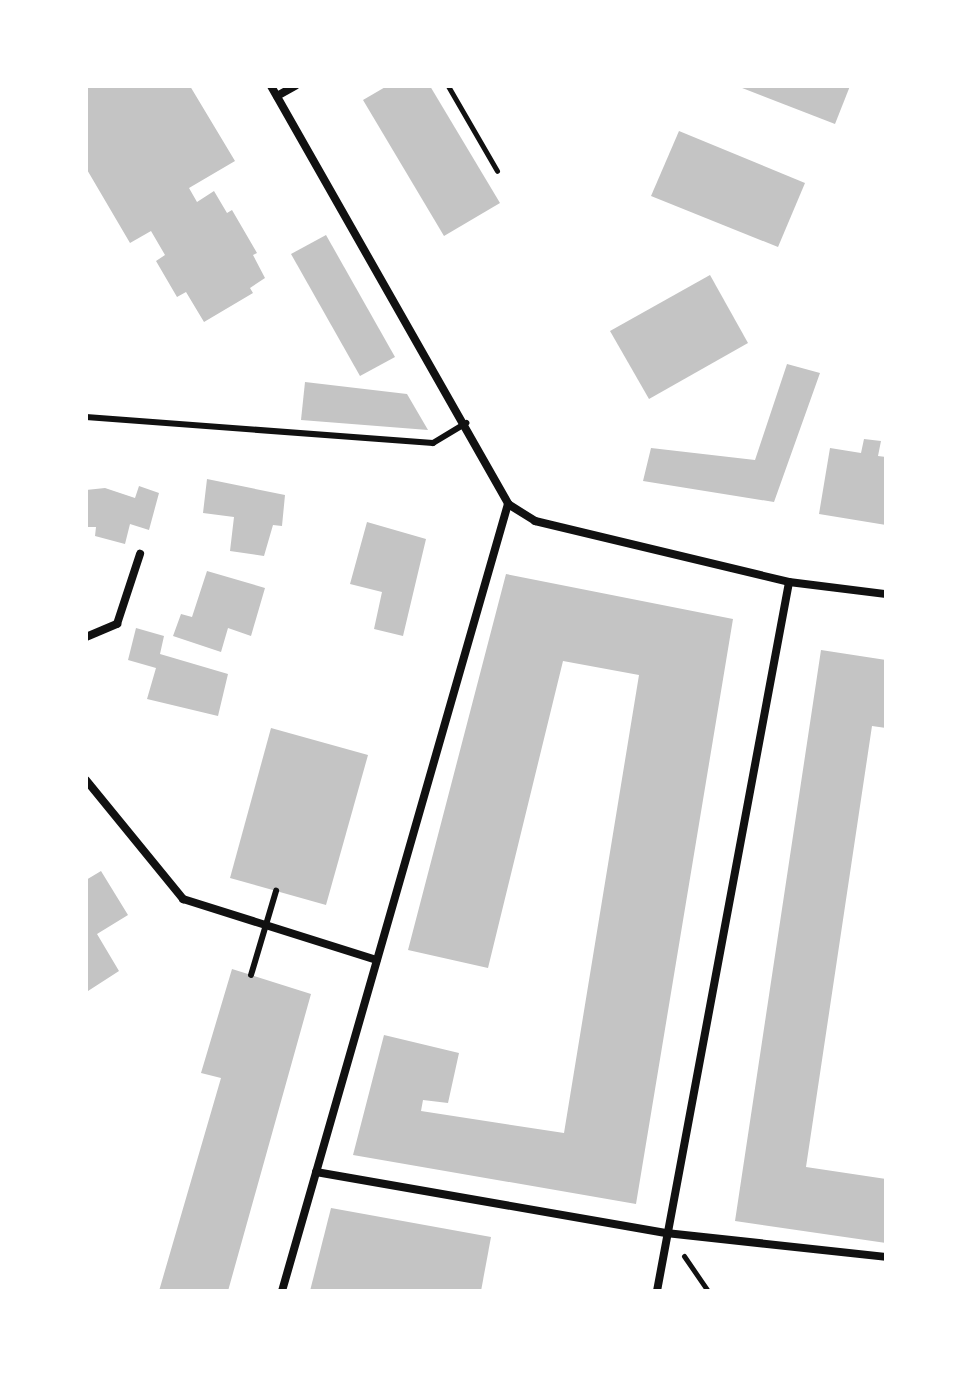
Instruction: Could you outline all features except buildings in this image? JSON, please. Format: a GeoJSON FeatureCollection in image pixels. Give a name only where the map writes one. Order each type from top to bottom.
{"type":"FeatureCollection","features":[{"type":"Feature","properties":{"kind":"street"},"geometry":{"type":"LineString","coordinates":[[271,86],[466,423],[508,504],[535,521],[789,582],[886,594]]}},
{"type":"Feature","properties":{"kind":"street"},"geometry":{"type":"LineString","coordinates":[[277,96],[295,86]]}},
{"type":"Feature","properties":{"kind":"street"},"geometry":{"type":"LineString","coordinates":[[282,1291],[508,504]]}},
{"type":"Feature","properties":{"kind":"street"},"geometry":{"type":"LineString","coordinates":[[86,637],[117,624],[140,554]]}},
{"type":"Feature","properties":{"kind":"street"},"geometry":{"type":"LineString","coordinates":[[657,1291],[789,582]]}},
{"type":"Feature","properties":{"kind":"street"},"geometry":{"type":"LineString","coordinates":[[86,780],[183,899],[377,960]]}},
{"type":"Feature","properties":{"kind":"street"},"geometry":{"type":"LineString","coordinates":[[316,1172],[666,1233],[886,1257]]}},
{"type":"Feature","properties":{"kind":"lane"},"geometry":{"type":"LineString","coordinates":[[86,417],[433,443],[466,423]]}},
{"type":"Feature","properties":{"kind":"lane"},"geometry":{"type":"LineString","coordinates":[[251,975],[276,891]]}},
{"type":"Feature","properties":{"kind":"path"},"geometry":{"type":"LineString","coordinates":[[448,86],[497,171]]}}]}
